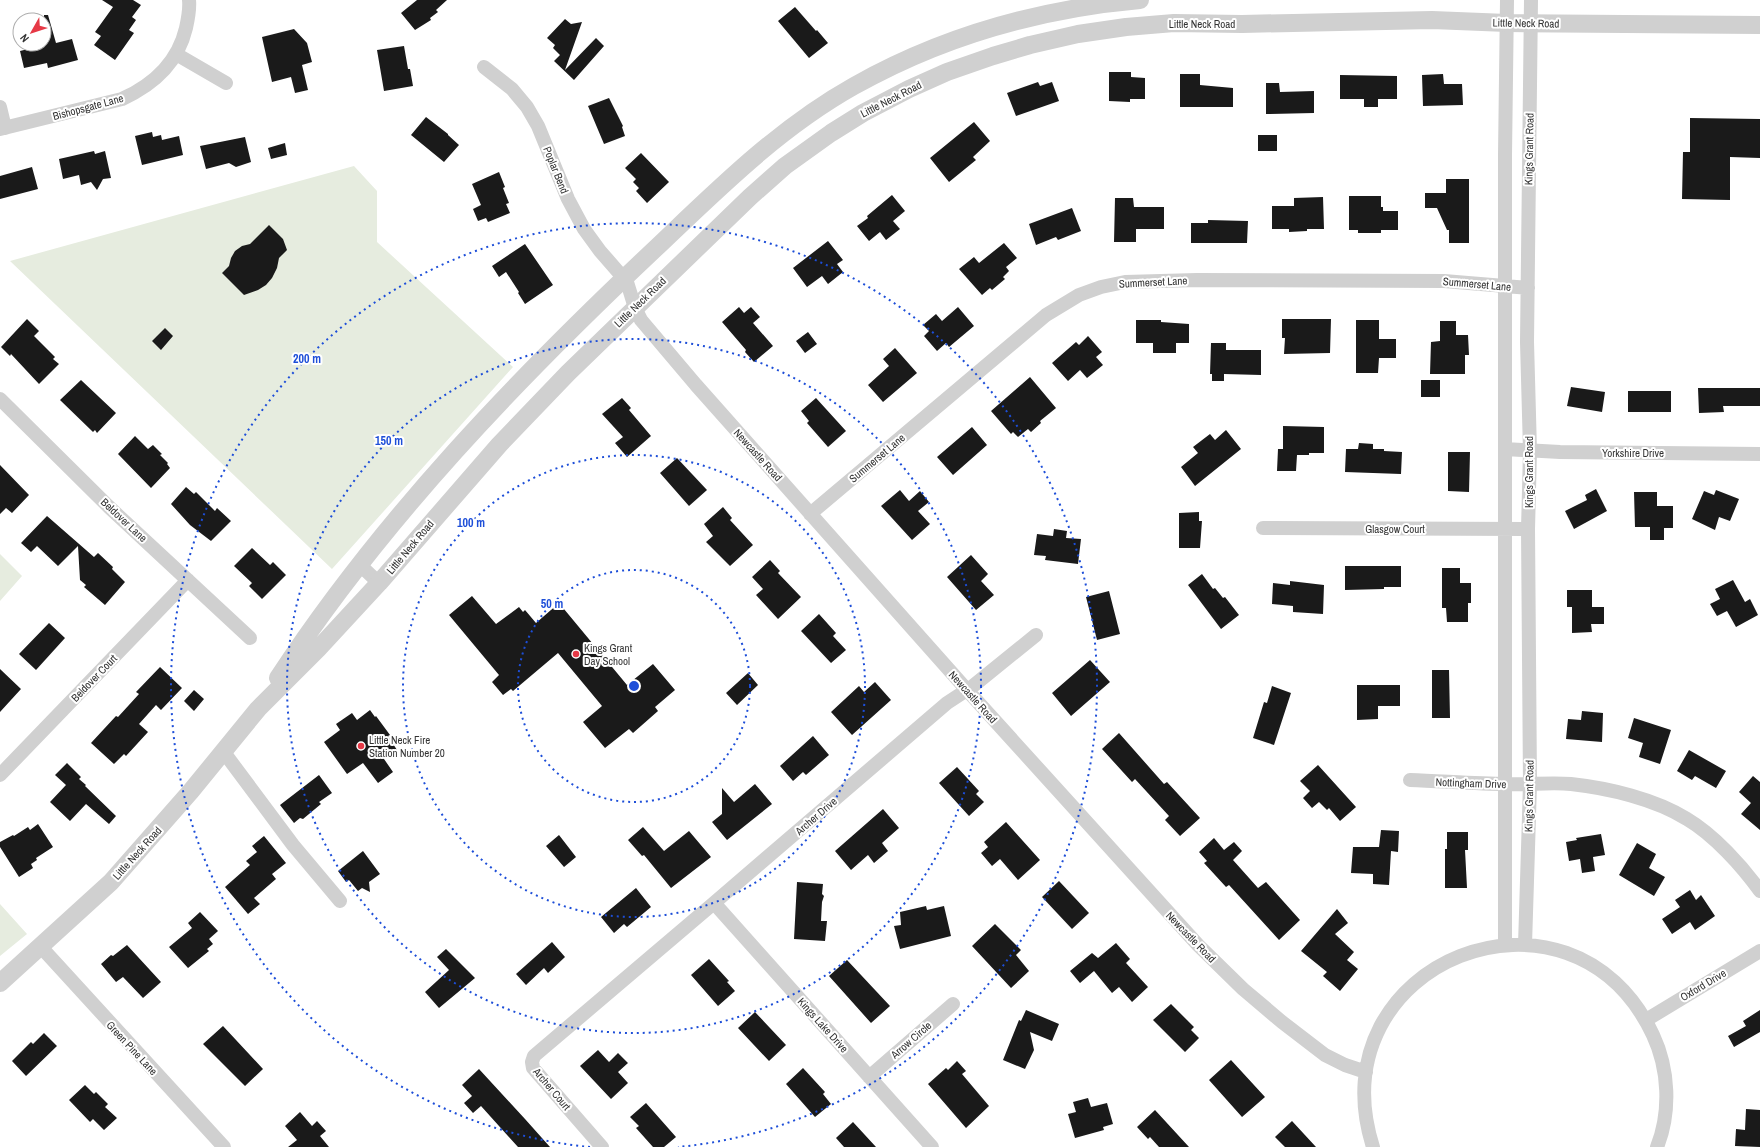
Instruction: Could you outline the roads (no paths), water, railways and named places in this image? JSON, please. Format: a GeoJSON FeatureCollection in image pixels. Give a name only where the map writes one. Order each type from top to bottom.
{"type":"FeatureCollection","features":[{"type":"Feature","properties":{"kind":"street","name":"Bishopsgate Lane"},"geometry":{"type":"LineString","coordinates":[[2,129],[122,99],[139,91],[154,80],[165,69],[176,54],[184,37],[188,18],[189,0]]}},
{"type":"Feature","properties":{"kind":"street","name":"Little Neck Road"},"geometry":{"type":"LineString","coordinates":[[258,709],[304,638],[360,565],[424,487],[494,409],[624,278],[744,165],[781,134],[853,86],[896,64],[966,35],[1021,19],[1078,8],[1140,0]]}},
{"type":"Feature","properties":{"kind":"street","name":"Kings Grant Road"},"geometry":{"type":"LineString","coordinates":[[1505,945],[1505,287],[1507,0]]}},
{"type":"Feature","properties":{"kind":"street","name":"Kings Grant Road"},"geometry":{"type":"LineString","coordinates":[[1525,945],[1530,784],[1528,529],[1530,451],[1527,342],[1530,0]]}},
{"type":"Feature","properties":{"kind":"street","name":"Little Neck Road"},"geometry":{"type":"LineString","coordinates":[[0,983],[116,877],[186,797],[258,709],[318,649],[379,584],[499,445],[568,373],[750,197],[785,166],[831,133],[863,113],[909,89],[947,72],[993,56],[1030,45],[1078,34],[1126,27],[1174,23],[1250,24],[1432,20],[1506,23],[1760,26]]}},
{"type":"Feature","properties":{"kind":"street"},"geometry":{"type":"LineString","coordinates":[[176,54],[226,83]]}},
{"type":"Feature","properties":{"kind":"street","name":"Poplar Bend"},"geometry":{"type":"LineString","coordinates":[[484,67],[512,89],[527,107],[538,126],[568,199],[584,229],[600,251],[624,278]]}},
{"type":"Feature","properties":{"kind":"street"},"geometry":{"type":"LineString","coordinates":[[0,107],[2,129]]}},
{"type":"Feature","properties":{"kind":"street","name":"Newcastle Road"},"geometry":{"type":"LineString","coordinates":[[624,278],[627,282],[635,308],[641,320],[696,385],[1155,899],[1198,945],[1282,1022],[1325,1055],[1345,1065],[1366,1072]]}},
{"type":"Feature","properties":{"kind":"street","name":"Summerset Lane"},"geometry":{"type":"LineString","coordinates":[[810,514],[1046,315],[1079,295],[1101,287],[1125,282],[1229,280],[1444,281],[1528,288]]}},
{"type":"Feature","properties":{"kind":"street","name":"Beldover Lane"},"geometry":{"type":"LineString","coordinates":[[0,399],[109,506],[250,638]]}},
{"type":"Feature","properties":{"kind":"street","name":"Yorkshire Drive"},"geometry":{"type":"LineString","coordinates":[[1505,449],[1560,452],[1760,454]]}},
{"type":"Feature","properties":{"kind":"street","name":"Glasgow Court"},"geometry":{"type":"LineString","coordinates":[[1262,528],[1528,529]]}},
{"type":"Feature","properties":{"kind":"street"},"geometry":{"type":"LineString","coordinates":[[360,565],[379,584]]}},
{"type":"Feature","properties":{"kind":"street","name":"Beldover Court"},"geometry":{"type":"LineString","coordinates":[[0,776],[188,580]]}},
{"type":"Feature","properties":{"kind":"street","name":"Archer Drive"},"geometry":{"type":"LineString","coordinates":[[598,1001],[947,703],[967,690],[1036,635]]}},
{"type":"Feature","properties":{"kind":"street"},"geometry":{"type":"LineString","coordinates":[[223,751],[293,845],[340,901]]}},
{"type":"Feature","properties":{"kind":"street","name":"Nottingham Drive"},"geometry":{"type":"LineString","coordinates":[[1410,780],[1505,784],[1550,783],[1598,788],[1624,794],[1656,805],[1687,819],[1709,836],[1734,860],[1760,891]]}},
{"type":"Feature","properties":{"kind":"street","name":"Kings Lake Drive"},"geometry":{"type":"LineString","coordinates":[[714,903],[932,1147]]}},
{"type":"Feature","properties":{"kind":"street"},"geometry":{"type":"LineString","coordinates":[[1373,1147],[1364,1106],[1366,1072],[1369,1056],[1377,1034],[1391,1009],[1415,983],[1438,965],[1459,955],[1482,948],[1505,945],[1525,945],[1555,950],[1577,958],[1598,969],[1613,980],[1629,996],[1646,1020],[1658,1044],[1665,1071],[1665,1118],[1657,1147]]}},
{"type":"Feature","properties":{"kind":"street","name":"Green Pine Lane"},"geometry":{"type":"LineString","coordinates":[[41,947],[224,1147]]}},
{"type":"Feature","properties":{"kind":"street","name":"Oxford Drive"},"geometry":{"type":"LineString","coordinates":[[1646,1020],[1760,951]]}},
{"type":"Feature","properties":{"kind":"street","name":"Archer Court"},"geometry":{"type":"LineString","coordinates":[[598,1001],[534,1056],[532,1062],[533,1068],[602,1147]]}},
{"type":"Feature","properties":{"kind":"street","name":"Arrow Circle"},"geometry":{"type":"LineString","coordinates":[[869,1077],[954,1004]]}},
{"type":"Feature","properties":{"kind":"place","name":"Kings Grant Day School"},"geometry":{"type":"Point","coordinates":[576,654]}},
{"type":"Feature","properties":{"kind":"place","name":"Little Neck Fire Station Number 20"},"geometry":{"type":"Point","coordinates":[361,746]}}]}
